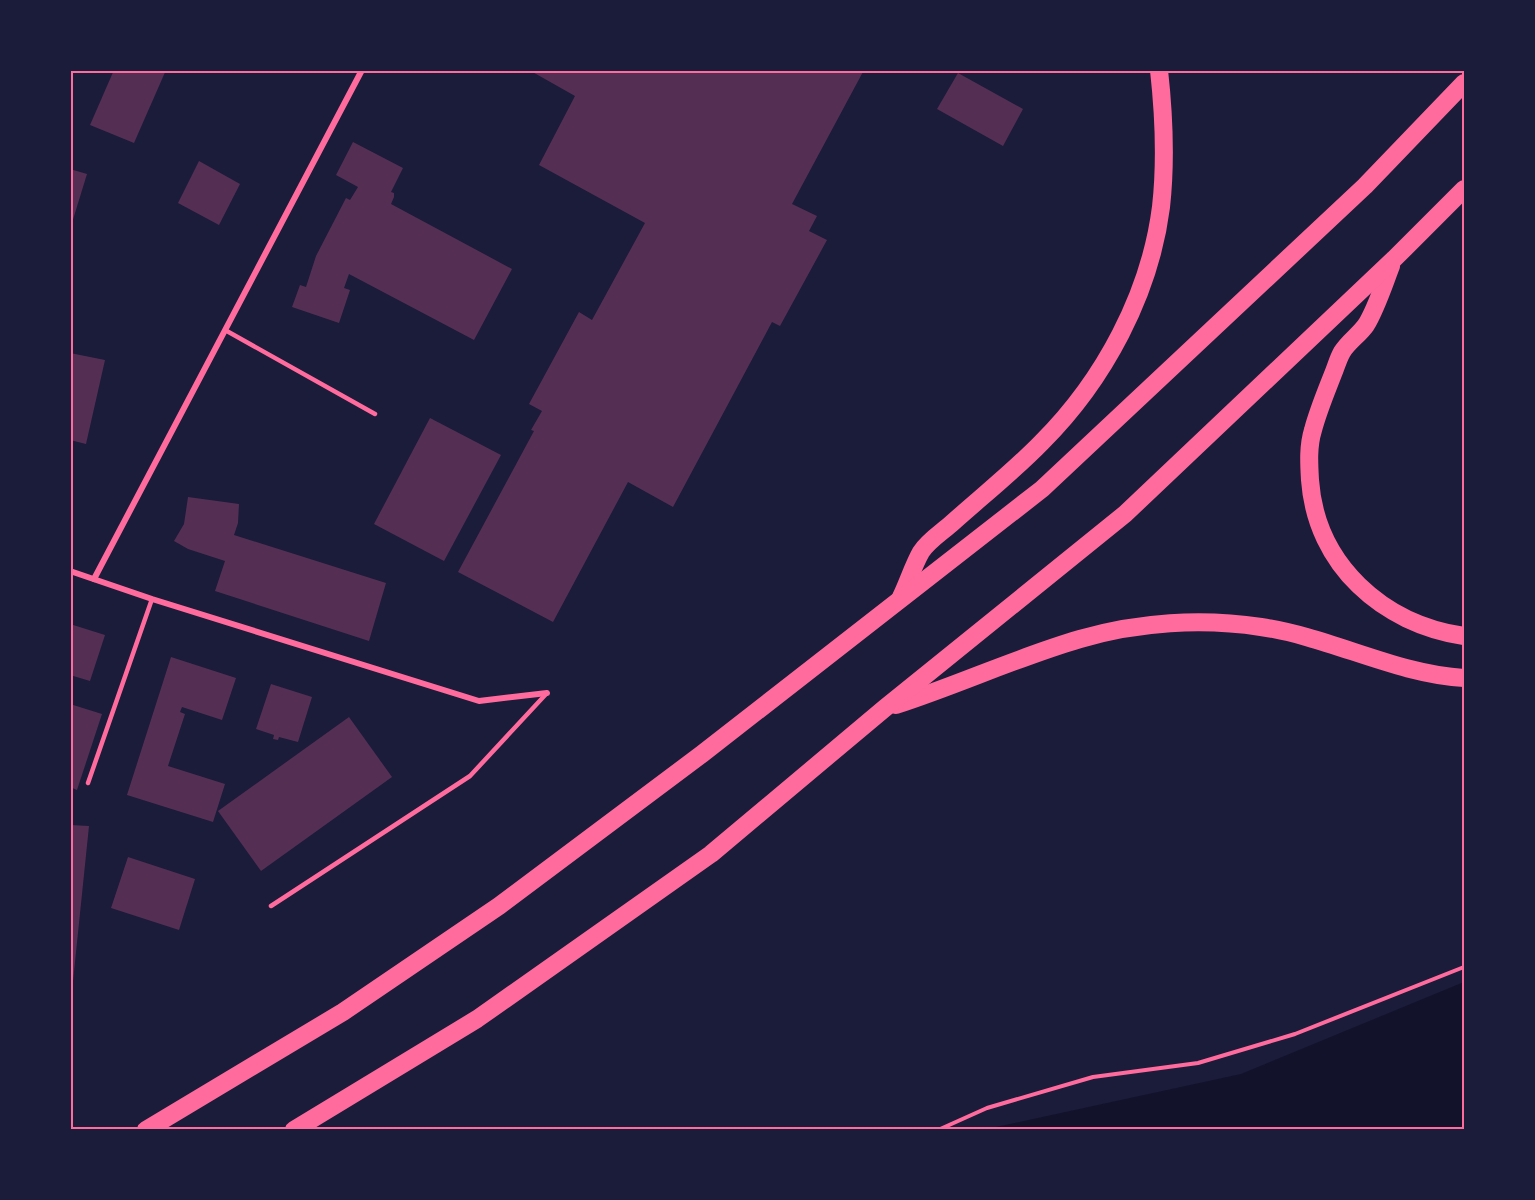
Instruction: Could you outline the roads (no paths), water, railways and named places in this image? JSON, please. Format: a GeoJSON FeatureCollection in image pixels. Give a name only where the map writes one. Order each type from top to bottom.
{"type":"FeatureCollection","features":[{"type":"Feature","properties":{"kind":"highway"},"geometry":{"type":"LineString","coordinates":[[900,599],[922,550],[1043,442],[1094,379],[1130,315],[1145,275],[1161,207],[1163,154],[1159,70]]}},
{"type":"Feature","properties":{"kind":"highway"},"geometry":{"type":"LineString","coordinates":[[146,1130],[343,1012],[499,906],[702,754],[1042,489],[1365,186],[1464,83]]}},
{"type":"Feature","properties":{"kind":"highway"},"geometry":{"type":"LineString","coordinates":[[294,1130],[477,1019],[711,854],[885,708],[1125,514],[1394,259],[1464,189]]}},
{"type":"Feature","properties":{"kind":"highway"},"geometry":{"type":"LineString","coordinates":[[1394,259],[1367,323],[1342,353],[1323,401],[1310,446],[1311,493],[1322,532],[1349,576],[1395,614],[1438,631],[1464,636]]}},
{"type":"Feature","properties":{"kind":"highway"},"geometry":{"type":"LineString","coordinates":[[885,708],[946,689],[1081,639],[1135,627],[1167,624],[1230,623],[1263,627],[1325,642],[1429,673],[1464,678]]}},
{"type":"Feature","properties":{"kind":"street"},"geometry":{"type":"LineString","coordinates":[[94,579],[362,70]]}},
{"type":"Feature","properties":{"kind":"street"},"geometry":{"type":"LineString","coordinates":[[70,572],[479,701],[547,693]]}},
{"type":"Feature","properties":{"kind":"lane"},"geometry":{"type":"LineString","coordinates":[[225,330],[375,414]]}},
{"type":"Feature","properties":{"kind":"lane"},"geometry":{"type":"LineString","coordinates":[[88,783],[152,599]]}},
{"type":"Feature","properties":{"kind":"lane"},"geometry":{"type":"LineString","coordinates":[[271,906],[470,776],[547,693]]}}]}
